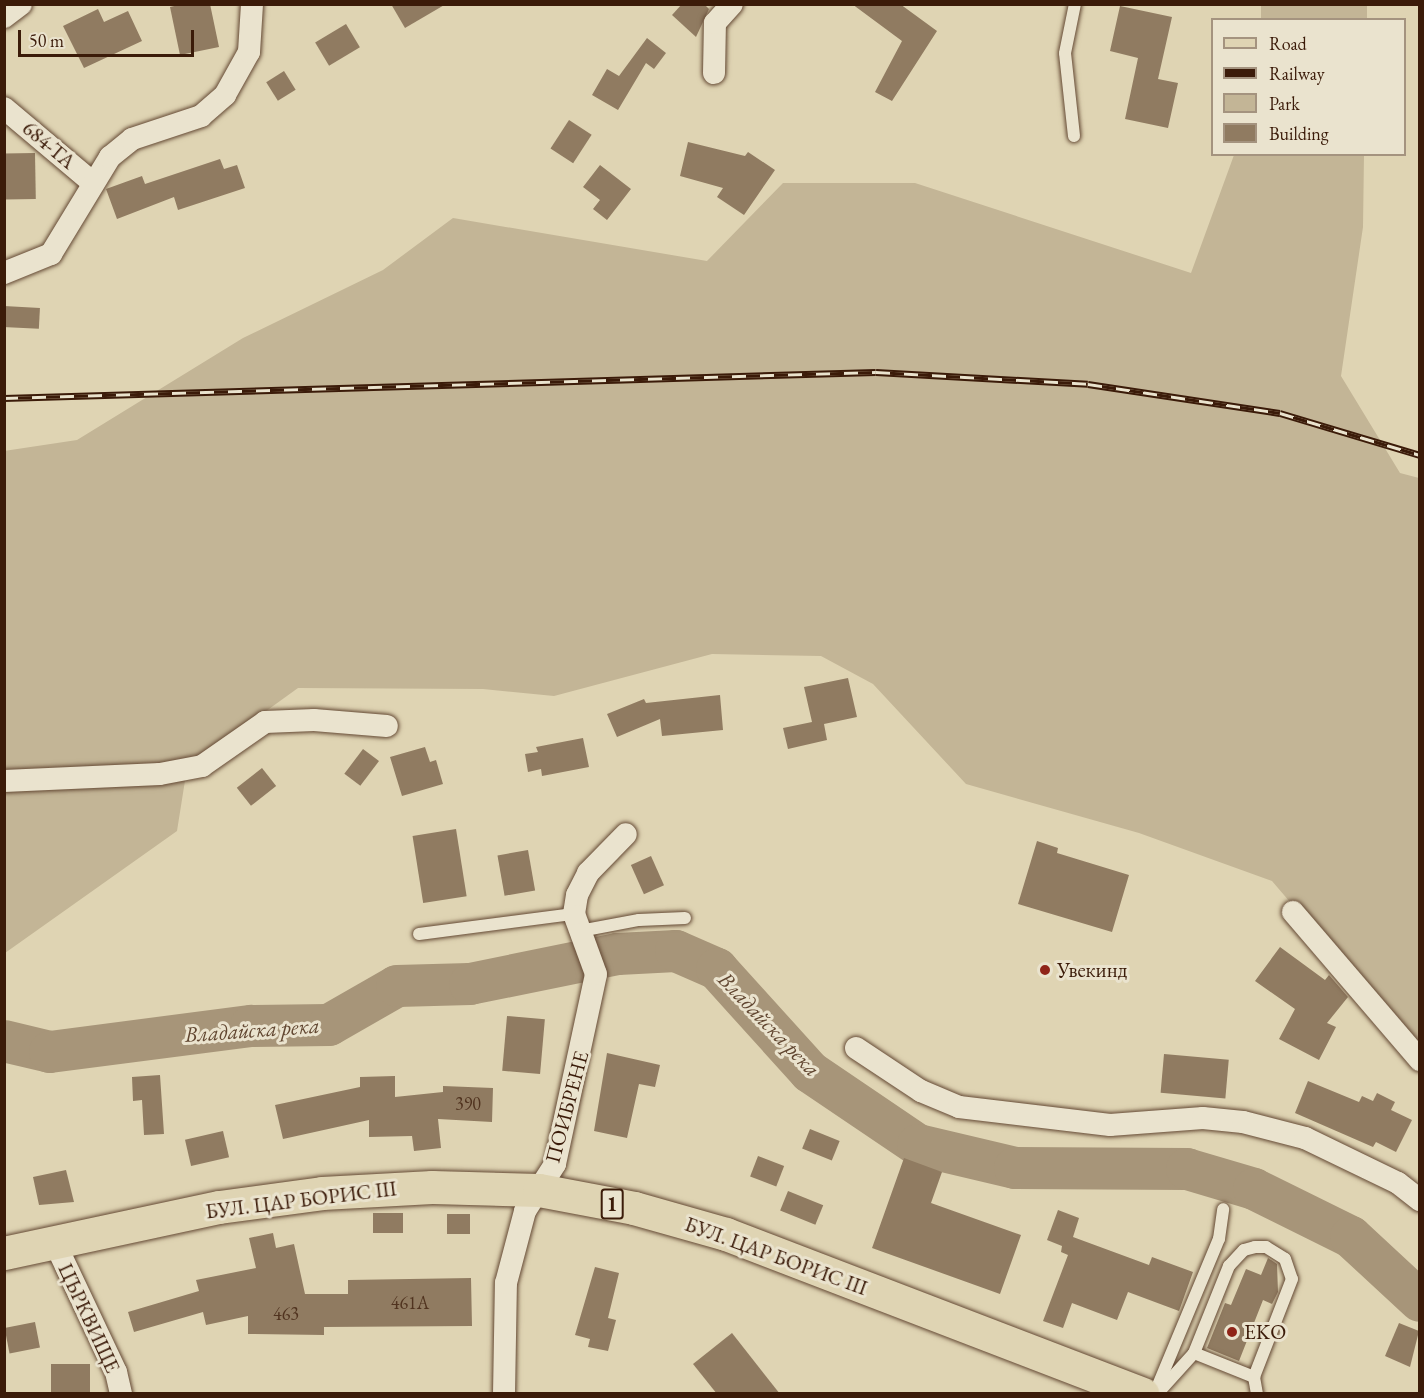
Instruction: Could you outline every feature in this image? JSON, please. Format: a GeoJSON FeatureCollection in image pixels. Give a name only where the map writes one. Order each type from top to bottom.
{"type":"FeatureCollection","features":[{"type":"Feature","properties":{"kind":"main road","name":"БУЛ. ЦАР БОРИС III"},"geometry":{"type":"LineString","coordinates":[[4,1253],[219,1207],[322,1193],[432,1187],[538,1190],[634,1208],[726,1234],[1142,1394]]}},
{"type":"Feature","properties":{"kind":"street"},"geometry":{"type":"LineString","coordinates":[[4,17],[21,4]]}},
{"type":"Feature","properties":{"kind":"street"},"geometry":{"type":"LineString","coordinates":[[4,273],[51,254],[110,157],[132,139],[201,116],[225,95],[249,52],[252,4]]}},
{"type":"Feature","properties":{"kind":"street"},"geometry":{"type":"LineString","coordinates":[[714,73],[715,23],[732,4]]}},
{"type":"Feature","properties":{"kind":"street","name":"684-ТА"},"geometry":{"type":"LineString","coordinates":[[4,108],[93,183]]}},
{"type":"Feature","properties":{"kind":"street"},"geometry":{"type":"LineString","coordinates":[[4,781],[125,776],[202,766],[265,722],[314,720],[387,726]]}},
{"type":"Feature","properties":{"kind":"street"},"geometry":{"type":"LineString","coordinates":[[577,923],[577,895],[588,873],[626,834]]}},
{"type":"Feature","properties":{"kind":"street"},"geometry":{"type":"LineString","coordinates":[[1293,912],[1419,1059]]}},
{"type":"Feature","properties":{"kind":"street","name":"ПОИБРЕНЕ"},"geometry":{"type":"LineString","coordinates":[[504,1394],[506,1283],[525,1212],[555,1164],[596,975],[577,923]]}},
{"type":"Feature","properties":{"kind":"street"},"geometry":{"type":"LineString","coordinates":[[856,1048],[921,1091],[959,1107],[1110,1125],[1203,1118],[1243,1122],[1305,1138],[1398,1183],[1419,1200]]}},
{"type":"Feature","properties":{"kind":"street","name":"ЦЪРКВИЩЕ"},"geometry":{"type":"LineString","coordinates":[[55,1243],[116,1372],[121,1394]]}},
{"type":"Feature","properties":{"kind":"lane"},"geometry":{"type":"LineString","coordinates":[[1074,136],[1065,53],[1075,4]]}},
{"type":"Feature","properties":{"kind":"lane"},"geometry":{"type":"LineString","coordinates":[[419,934],[685,918]]}},
{"type":"Feature","properties":{"kind":"lane"},"geometry":{"type":"LineString","coordinates":[[1156,1394],[1219,1239],[1223,1209]]}},
{"type":"Feature","properties":{"kind":"lane"},"geometry":{"type":"LineString","coordinates":[[1156,1394],[1194,1353],[1229,1266],[1245,1250],[1266,1247],[1285,1259],[1292,1279],[1254,1377],[1257,1394]]}},
{"type":"Feature","properties":{"kind":"lane"},"geometry":{"type":"LineString","coordinates":[[1194,1353],[1254,1377]]}},
{"type":"Feature","properties":{"kind":"green space"},"geometry":{"type":"Polygon","coordinates":[[[1261,5],[1367,5],[1367,18],[1261,18],[1261,5]]]}},
{"type":"Feature","properties":{"kind":"green space"},"geometry":{"type":"Polygon","coordinates":[[[1234,156],[1364,156],[1363,227],[1341,376],[1400,473],[1419,478],[1419,1053],[1272,881],[1139,833],[966,784],[873,684],[821,656],[712,654],[554,696],[483,689],[298,688],[187,768],[177,831],[5,953],[4,451],[77,440],[243,338],[383,270],[453,218],[707,261],[783,183],[915,183],[1191,273],[1234,156]]]}},
{"type":"Feature","properties":{"kind":"building"},"geometry":{"type":"Polygon","coordinates":[[[183,4],[210,4],[219,47],[180,55],[170,7],[183,4]]]}},
{"type":"Feature","properties":{"kind":"building"},"geometry":{"type":"Polygon","coordinates":[[[391,4],[446,4],[405,28],[391,4]]]}},
{"type":"Feature","properties":{"kind":"building"},"geometry":{"type":"Polygon","coordinates":[[[682,4],[704,4],[709,9],[696,37],[672,15],[682,4]]]}},
{"type":"Feature","properties":{"kind":"building"},"geometry":{"type":"Polygon","coordinates":[[[852,4],[900,4],[937,31],[892,101],[875,92],[902,41],[852,4]]]}},
{"type":"Feature","properties":{"kind":"building"},"geometry":{"type":"Polygon","coordinates":[[[1120,6],[1172,17],[1158,79],[1178,83],[1168,128],[1125,119],[1138,58],[1110,51],[1120,6]]]}},
{"type":"Feature","properties":{"kind":"building"},"geometry":{"type":"Polygon","coordinates":[[[98,9],[104,22],[128,11],[142,41],[84,68],[63,26],[98,9]]]}},
{"type":"Feature","properties":{"kind":"building"},"geometry":{"type":"Polygon","coordinates":[[[346,24],[360,47],[329,66],[315,43],[346,24]]]}},
{"type":"Feature","properties":{"kind":"building"},"geometry":{"type":"Polygon","coordinates":[[[647,38],[666,53],[654,69],[646,63],[618,110],[592,95],[607,69],[619,76],[647,38]]]}},
{"type":"Feature","properties":{"kind":"building"},"geometry":{"type":"Polygon","coordinates":[[[284,71],[296,90],[278,101],[266,82],[284,71]]]}},
{"type":"Feature","properties":{"kind":"building"},"geometry":{"type":"Polygon","coordinates":[[[569,120],[592,135],[573,163],[550,149],[569,120]]]}},
{"type":"Feature","properties":{"kind":"building"},"geometry":{"type":"Polygon","coordinates":[[[688,142],[745,156],[748,152],[775,170],[744,215],[717,197],[723,188],[680,176],[688,142]]]}},
{"type":"Feature","properties":{"kind":"building"},"geometry":{"type":"Polygon","coordinates":[[[35,153],[36,199],[5,200],[4,154],[35,153]]]}},
{"type":"Feature","properties":{"kind":"building"},"geometry":{"type":"Polygon","coordinates":[[[220,159],[224,169],[237,165],[245,188],[178,210],[174,197],[117,219],[106,189],[142,176],[145,184],[220,159]]]}},
{"type":"Feature","properties":{"kind":"building"},"geometry":{"type":"Polygon","coordinates":[[[600,165],[631,189],[607,220],[593,209],[600,200],[583,187],[600,165]]]}},
{"type":"Feature","properties":{"kind":"building"},"geometry":{"type":"Polygon","coordinates":[[[4,306],[40,308],[39,329],[4,327],[4,306]]]}},
{"type":"Feature","properties":{"kind":"building"},"geometry":{"type":"Polygon","coordinates":[[[848,678],[857,717],[824,724],[827,740],[788,749],[783,728],[812,722],[804,687],[848,678]]]}},
{"type":"Feature","properties":{"kind":"building"},"geometry":{"type":"Polygon","coordinates":[[[720,695],[723,730],[662,736],[660,719],[617,737],[607,714],[644,699],[646,703],[720,695]]]}},
{"type":"Feature","properties":{"kind":"building"},"geometry":{"type":"Polygon","coordinates":[[[583,738],[589,767],[542,776],[541,769],[528,772],[525,754],[538,752],[536,747],[583,738]]]}},
{"type":"Feature","properties":{"kind":"building"},"geometry":{"type":"Polygon","coordinates":[[[425,747],[430,762],[436,760],[443,784],[402,796],[390,757],[425,747]]]}},
{"type":"Feature","properties":{"kind":"building"},"geometry":{"type":"Polygon","coordinates":[[[363,749],[379,761],[360,786],[344,774],[363,749]]]}},
{"type":"Feature","properties":{"kind":"building"},"geometry":{"type":"Polygon","coordinates":[[[262,768],[276,786],[251,806],[237,788],[262,768]]]}},
{"type":"Feature","properties":{"kind":"building"},"geometry":{"type":"Polygon","coordinates":[[[456,829],[467,896],[423,903],[413,836],[456,829]]]}},
{"type":"Feature","properties":{"kind":"building"},"geometry":{"type":"Polygon","coordinates":[[[1037,841],[1058,848],[1057,853],[1129,875],[1112,932],[1018,904],[1037,841]]]}},
{"type":"Feature","properties":{"kind":"building"},"geometry":{"type":"Polygon","coordinates":[[[528,850],[535,890],[505,896],[497,855],[528,850]]]}},
{"type":"Feature","properties":{"kind":"building"},"geometry":{"type":"Polygon","coordinates":[[[651,856],[664,885],[644,894],[631,865],[651,856]]]}},
{"type":"Feature","properties":{"kind":"building"},"geometry":{"type":"Polygon","coordinates":[[[1280,947],[1325,980],[1329,975],[1348,997],[1327,1023],[1336,1027],[1319,1060],[1279,1039],[1295,1009],[1255,981],[1280,947]]]}},
{"type":"Feature","properties":{"kind":"building"},"geometry":{"type":"Polygon","coordinates":[[[507,1016],[545,1019],[540,1074],[502,1071],[507,1016]]]}},
{"type":"Feature","properties":{"kind":"building"},"geometry":{"type":"Polygon","coordinates":[[[607,1053],[660,1065],[655,1087],[639,1084],[627,1138],[594,1131],[607,1053]]]}},
{"type":"Feature","properties":{"kind":"building"},"geometry":{"type":"Polygon","coordinates":[[[1164,1054],[1229,1060],[1225,1099],[1161,1093],[1164,1054]]]}},
{"type":"Feature","properties":{"kind":"building"},"geometry":{"type":"Polygon","coordinates":[[[160,1075],[164,1134],[144,1135],[142,1100],[133,1101],[132,1077],[160,1075]]]}},
{"type":"Feature","properties":{"kind":"building"},"geometry":{"type":"Polygon","coordinates":[[[395,1076],[395,1097],[443,1092],[443,1086],[493,1088],[492,1122],[438,1119],[441,1148],[414,1151],[412,1136],[369,1137],[369,1120],[283,1139],[275,1105],[360,1087],[360,1077],[395,1076]]]}},
{"type":"Feature","properties":{"kind":"building"},"geometry":{"type":"Polygon","coordinates":[[[1308,1081],[1359,1102],[1362,1096],[1373,1101],[1377,1093],[1395,1102],[1391,1110],[1412,1120],[1396,1152],[1376,1142],[1373,1147],[1295,1113],[1308,1081]]]}},
{"type":"Feature","properties":{"kind":"building"},"geometry":{"type":"Polygon","coordinates":[[[810,1129],[840,1141],[832,1160],[802,1148],[810,1129]]]}},
{"type":"Feature","properties":{"kind":"building"},"geometry":{"type":"Polygon","coordinates":[[[223,1131],[229,1157],[191,1166],[185,1140],[223,1131]]]}},
{"type":"Feature","properties":{"kind":"building"},"geometry":{"type":"Polygon","coordinates":[[[758,1156],[784,1166],[776,1187],[750,1177],[758,1156]]]}},
{"type":"Feature","properties":{"kind":"building"},"geometry":{"type":"Polygon","coordinates":[[[904,1158],[942,1172],[931,1203],[1021,1235],[1000,1294],[872,1248],[904,1158]]]}},
{"type":"Feature","properties":{"kind":"building"},"geometry":{"type":"Polygon","coordinates":[[[66,1170],[74,1202],[39,1205],[33,1177],[66,1170]]]}},
{"type":"Feature","properties":{"kind":"building"},"geometry":{"type":"Polygon","coordinates":[[[788,1191],[823,1205],[815,1225],[780,1210],[788,1191]]]}},
{"type":"Feature","properties":{"kind":"building"},"geometry":{"type":"Polygon","coordinates":[[[1058,1210],[1079,1218],[1073,1237],[1149,1265],[1152,1257],[1193,1272],[1179,1311],[1128,1292],[1117,1320],[1072,1303],[1063,1328],[1043,1321],[1068,1255],[1061,1252],[1062,1246],[1047,1240],[1058,1210]]]}},
{"type":"Feature","properties":{"kind":"building"},"geometry":{"type":"Polygon","coordinates":[[[373,1213],[403,1213],[403,1233],[373,1233],[373,1213]]]}},
{"type":"Feature","properties":{"kind":"building"},"geometry":{"type":"Polygon","coordinates":[[[447,1214],[470,1214],[470,1234],[447,1234],[447,1214]]]}},
{"type":"Feature","properties":{"kind":"building"},"geometry":{"type":"Polygon","coordinates":[[[273,1233],[276,1248],[294,1244],[305,1294],[348,1294],[348,1280],[471,1278],[472,1326],[324,1327],[324,1335],[248,1334],[248,1316],[206,1325],[203,1312],[134,1332],[128,1312],[199,1291],[196,1280],[256,1268],[249,1238],[273,1233]]]}},
{"type":"Feature","properties":{"kind":"building"},"geometry":{"type":"Polygon","coordinates":[[[1268,1258],[1277,1264],[1278,1292],[1272,1304],[1263,1300],[1239,1361],[1207,1348],[1225,1303],[1231,1305],[1246,1269],[1261,1275],[1268,1258]]]}},
{"type":"Feature","properties":{"kind":"building"},"geometry":{"type":"Polygon","coordinates":[[[595,1267],[619,1273],[608,1318],[616,1320],[608,1351],[588,1347],[590,1339],[575,1335],[595,1267]]]}},
{"type":"Feature","properties":{"kind":"building"},"geometry":{"type":"Polygon","coordinates":[[[35,1322],[40,1348],[10,1353],[5,1328],[35,1322]]]}},
{"type":"Feature","properties":{"kind":"building"},"geometry":{"type":"Polygon","coordinates":[[[1399,1323],[1419,1331],[1410,1367],[1385,1356],[1399,1323]]]}},
{"type":"Feature","properties":{"kind":"building"},"geometry":{"type":"Polygon","coordinates":[[[732,1333],[780,1394],[717,1394],[693,1364],[732,1333]]]}},
{"type":"Feature","properties":{"kind":"building"},"geometry":{"type":"Polygon","coordinates":[[[51,1364],[90,1364],[90,1394],[51,1394],[51,1364]]]}},
{"type":"Feature","properties":{"kind":"waterway","name":"Владайска река"},"geometry":{"type":"LineString","coordinates":[[4,1041],[50,1052],[251,1026],[329,1025],[397,986],[470,984],[618,954],[676,951],[717,969],[810,1072],[918,1145],[1015,1168],[1187,1169],[1254,1189],[1351,1237],[1420,1301]]}},
{"type":"Feature","properties":{"kind":"waterway"},"geometry":{"type":"LineString","coordinates":[[4,1056],[9,1042]]}},
{"type":"Feature","properties":{"kind":"railway"},"geometry":{"type":"LineString","coordinates":[[4,398],[876,372],[1088,384],[1280,413],[1420,455]]}},
{"type":"Feature","properties":{"kind":"place","name":"Увекинд"},"geometry":{"type":"Point","coordinates":[1045,970]}},
{"type":"Feature","properties":{"kind":"place","name":"EKO"},"geometry":{"type":"Point","coordinates":[1232,1332]}}]}
